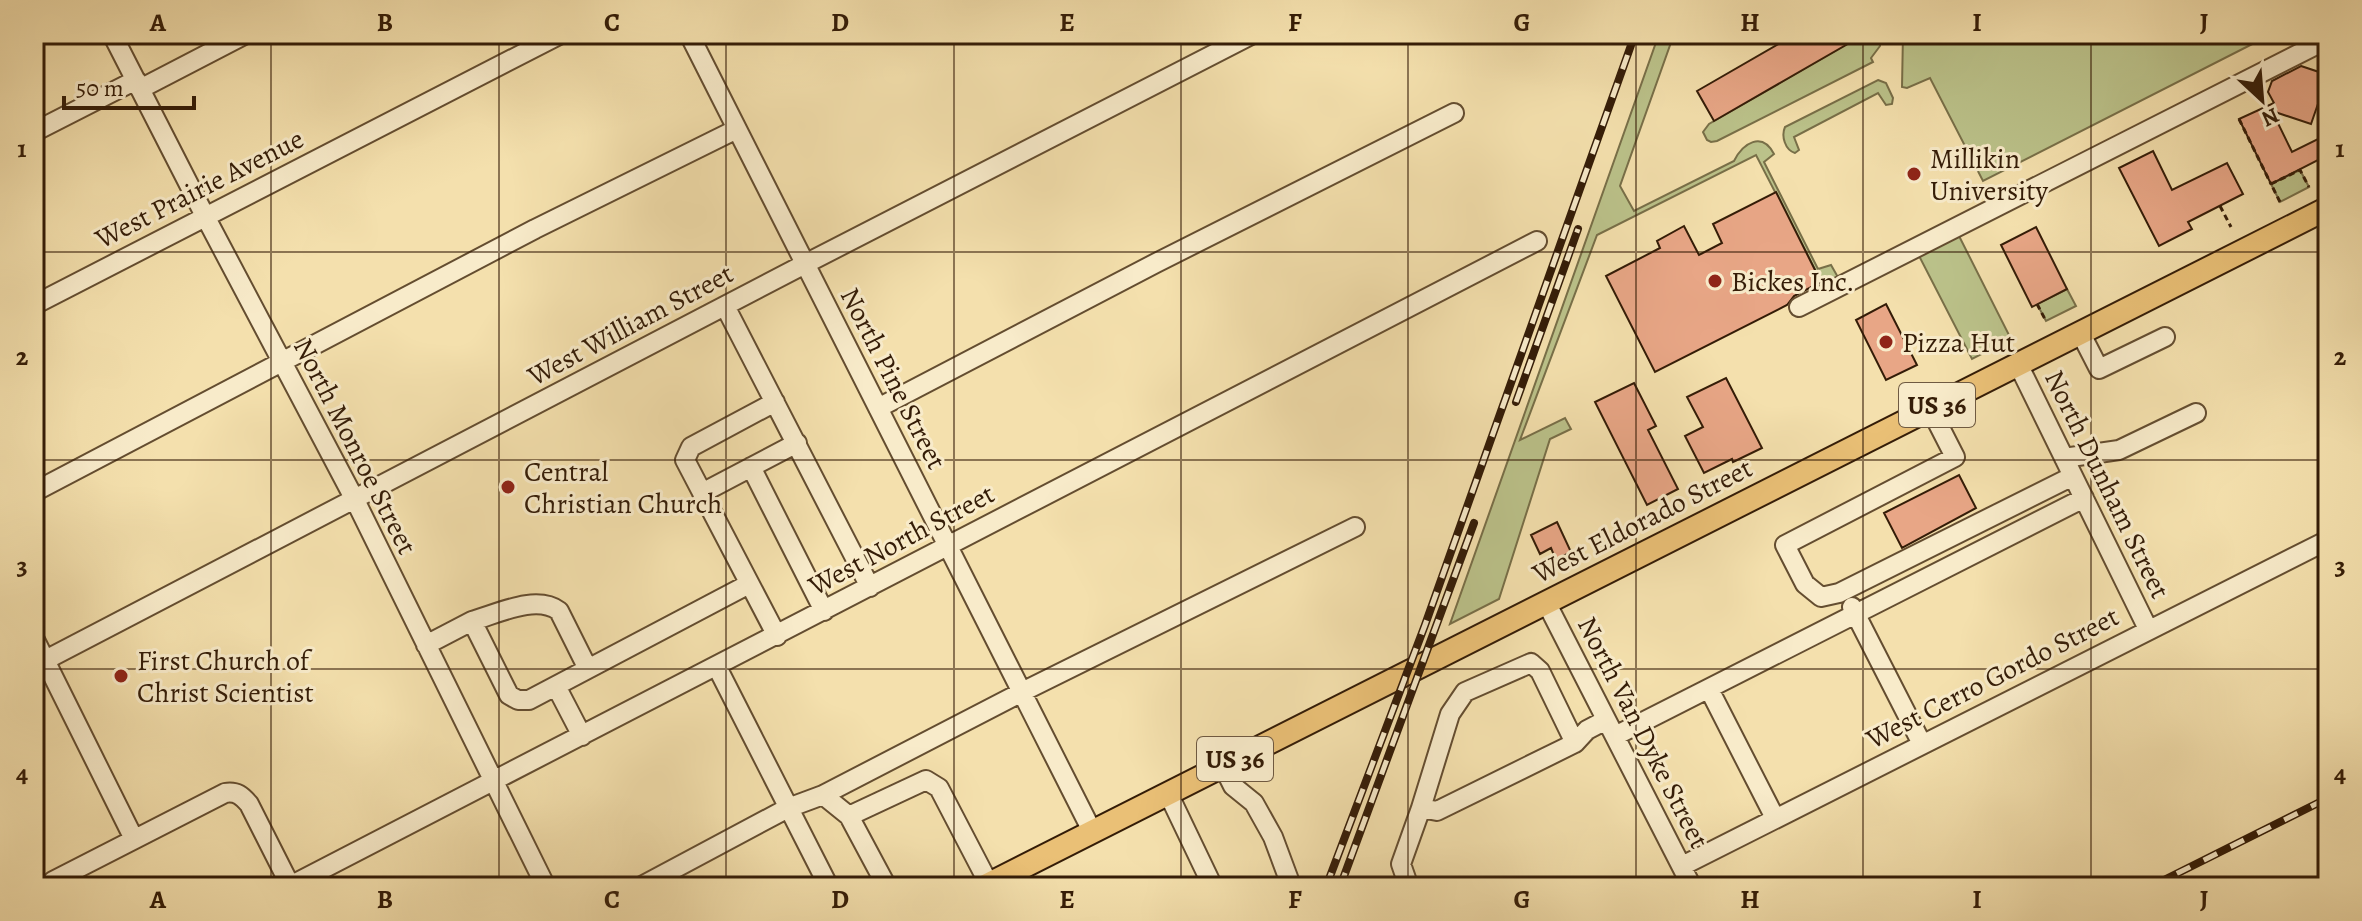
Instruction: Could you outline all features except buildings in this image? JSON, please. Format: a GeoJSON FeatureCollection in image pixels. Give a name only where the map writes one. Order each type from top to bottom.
{"type":"FeatureCollection","features":[{"type":"Feature","properties":{"kind":"main road","name":"West Eldorado Street"},"geometry":{"type":"LineString","coordinates":[[986,886],[2328,208]]}},
{"type":"Feature","properties":{"kind":"street","name":"North Monroe Street"},"geometry":{"type":"LineString","coordinates":[[112,34],[355,500],[546,887]]}},
{"type":"Feature","properties":{"kind":"street"},"geometry":{"type":"LineString","coordinates":[[34,132],[246,34]]}},
{"type":"Feature","properties":{"kind":"street","name":"West Prairie Avenue"},"geometry":{"type":"LineString","coordinates":[[34,305],[561,34]]}},
{"type":"Feature","properties":{"kind":"street","name":"North Pine Street"},"geometry":{"type":"LineString","coordinates":[[689,34],[1092,831]]}},
{"type":"Feature","properties":{"kind":"street","name":"West William Street"},"geometry":{"type":"LineString","coordinates":[[40,663],[1253,34]]}},
{"type":"Feature","properties":{"kind":"street"},"geometry":{"type":"LineString","coordinates":[[1799,307],[2328,39]]}},
{"type":"Feature","properties":{"kind":"street"},"geometry":{"type":"LineString","coordinates":[[878,408],[1454,113]]}},
{"type":"Feature","properties":{"kind":"street"},"geometry":{"type":"LineString","coordinates":[[34,492],[535,229],[737,129]]}},
{"type":"Feature","properties":{"kind":"street","name":"West North Street"},"geometry":{"type":"LineString","coordinates":[[290,886],[1537,241]]}},
{"type":"Feature","properties":{"kind":"street"},"geometry":{"type":"LineString","coordinates":[[725,306],[870,587]]}},
{"type":"Feature","properties":{"kind":"street"},"geometry":{"type":"LineString","coordinates":[[2080,332],[2099,369],[2165,337]]}},
{"type":"Feature","properties":{"kind":"street","name":"North Dunham Street"},"geometry":{"type":"LineString","coordinates":[[2018,364],[2148,629]]}},
{"type":"Feature","properties":{"kind":"street"},"geometry":{"type":"LineString","coordinates":[[775,402],[691,447],[685,460],[777,636]]}},
{"type":"Feature","properties":{"kind":"street"},"geometry":{"type":"LineString","coordinates":[[1930,408],[1955,457],[1785,545],[1805,584],[1821,597],[1844,590],[2073,476]]}},
{"type":"Feature","properties":{"kind":"street"},"geometry":{"type":"LineString","coordinates":[[2064,458],[2119,450],[2196,413]]}},
{"type":"Feature","properties":{"kind":"street"},"geometry":{"type":"LineString","coordinates":[[702,493],[797,443]]}},
{"type":"Feature","properties":{"kind":"street"},"geometry":{"type":"LineString","coordinates":[[751,467],[824,611]]}},
{"type":"Feature","properties":{"kind":"street"},"geometry":{"type":"LineString","coordinates":[[1421,808],[1437,811],[1575,743],[1587,730],[1611,728],[1709,689],[2084,498]]}},
{"type":"Feature","properties":{"kind":"street"},"geometry":{"type":"LineString","coordinates":[[640,887],[788,808],[823,795],[1022,692],[1355,527]]}},
{"type":"Feature","properties":{"kind":"street","name":"West Cerro Gordo Street"},"geometry":{"type":"LineString","coordinates":[[1682,866],[2328,540]]}},
{"type":"Feature","properties":{"kind":"street"},"geometry":{"type":"LineString","coordinates":[[472,621],[509,695],[518,700],[529,700],[749,584]]}},
{"type":"Feature","properties":{"kind":"street"},"geometry":{"type":"LineString","coordinates":[[1844,590],[1922,744]]}},
{"type":"Feature","properties":{"kind":"street","name":"North Van Dyke Street"},"geometry":{"type":"LineString","coordinates":[[1546,602],[1682,866],[1688,886]]}},
{"type":"Feature","properties":{"kind":"street"},"geometry":{"type":"LineString","coordinates":[[426,645],[472,621],[539,603],[559,611],[588,669]]}},
{"type":"Feature","properties":{"kind":"street"},"geometry":{"type":"LineString","coordinates":[[34,638],[40,663],[134,839]]}},
{"type":"Feature","properties":{"kind":"street"},"geometry":{"type":"LineString","coordinates":[[1409,887],[1401,864],[1450,714],[1465,692],[1531,663],[1540,671],[1575,743]]}},
{"type":"Feature","properties":{"kind":"street"},"geometry":{"type":"LineString","coordinates":[[717,667],[829,887]]}},
{"type":"Feature","properties":{"kind":"street"},"geometry":{"type":"LineString","coordinates":[[556,686],[582,736]]}},
{"type":"Feature","properties":{"kind":"street"},"geometry":{"type":"LineString","coordinates":[[1709,689],[1775,818]]}},
{"type":"Feature","properties":{"kind":"street"},"geometry":{"type":"LineString","coordinates":[[1223,766],[1233,786],[1254,803],[1273,837],[1289,880],[1284,887]]}},
{"type":"Feature","properties":{"kind":"street"},"geometry":{"type":"LineString","coordinates":[[849,816],[926,780],[939,788],[986,886]]}},
{"type":"Feature","properties":{"kind":"street"},"geometry":{"type":"LineString","coordinates":[[48,887],[53,881],[225,793],[239,794],[249,804],[290,886]]}},
{"type":"Feature","properties":{"kind":"street"},"geometry":{"type":"LineString","coordinates":[[1168,793],[1213,887]]}},
{"type":"Feature","properties":{"kind":"street"},"geometry":{"type":"LineString","coordinates":[[823,795],[849,816],[887,887]]}},
{"type":"Feature","properties":{"kind":"path"},"geometry":{"type":"LineString","coordinates":[[2239,119],[2280,202]]}},
{"type":"Feature","properties":{"kind":"path"},"geometry":{"type":"LineString","coordinates":[[2271,184],[2300,170],[2309,187]]}},
{"type":"Feature","properties":{"kind":"path"},"geometry":{"type":"LineString","coordinates":[[2220,206],[2231,227]]}},
{"type":"Feature","properties":{"kind":"path"},"geometry":{"type":"LineString","coordinates":[[2037,304],[2046,321]]}},
{"type":"Feature","properties":{"kind":"green space"},"geometry":{"type":"Polygon","coordinates":[[[1659,34],[1674,34],[1620,186],[1634,211],[1734,161],[1742,149],[1758,141],[1774,154],[1764,162],[1818,269],[1831,265],[1839,279],[1824,287],[1756,155],[1597,235],[1520,440],[1565,418],[1571,429],[1550,439],[1499,599],[1450,624],[1659,34]]]}},
{"type":"Feature","properties":{"kind":"green space"},"geometry":{"type":"Polygon","coordinates":[[[1854,34],[1881,34],[1880,46],[1871,58],[1873,62],[1717,141],[1707,140],[1703,132],[1709,124],[1850,42],[1854,34]]]}},
{"type":"Feature","properties":{"kind":"green space"},"geometry":{"type":"Polygon","coordinates":[[[1903,34],[2272,34],[1983,181],[1930,78],[1907,88],[1902,87],[1903,34]]]}},
{"type":"Feature","properties":{"kind":"green space"},"geometry":{"type":"Polygon","coordinates":[[[1878,80],[1886,83],[1893,98],[1892,104],[1886,105],[1878,93],[1794,137],[1799,150],[1795,153],[1786,146],[1785,127],[1878,80]]]}},
{"type":"Feature","properties":{"kind":"green space"},"geometry":{"type":"Polygon","coordinates":[[[2300,170],[2309,187],[2280,202],[2271,184],[2300,170]]]}},
{"type":"Feature","properties":{"kind":"green space"},"geometry":{"type":"Polygon","coordinates":[[[1955,228],[2011,339],[1972,359],[1915,248],[1955,228]]]}},
{"type":"Feature","properties":{"kind":"green space"},"geometry":{"type":"Polygon","coordinates":[[[2067,289],[2076,306],[2046,321],[2037,304],[2067,289]]]}},
{"type":"Feature","properties":{"kind":"railway"},"geometry":{"type":"LineString","coordinates":[[1326,887],[1425,625],[1635,34]]}},
{"type":"Feature","properties":{"kind":"railway"},"geometry":{"type":"LineString","coordinates":[[1516,402],[1578,229]]}},
{"type":"Feature","properties":{"kind":"railway"},"geometry":{"type":"LineString","coordinates":[[1340,887],[1474,523]]}},
{"type":"Feature","properties":{"kind":"railway"},"geometry":{"type":"LineString","coordinates":[[2150,887],[2328,798]]}},
{"type":"Feature","properties":{"kind":"place","name":"Millikin University"},"geometry":{"type":"Point","coordinates":[1914,174]}},
{"type":"Feature","properties":{"kind":"place","name":"Bickes Inc."},"geometry":{"type":"Point","coordinates":[1715,281]}},
{"type":"Feature","properties":{"kind":"place","name":"Pizza Hut"},"geometry":{"type":"Point","coordinates":[1886,342]}},
{"type":"Feature","properties":{"kind":"place","name":"Central Christian Church"},"geometry":{"type":"Point","coordinates":[508,487]}},
{"type":"Feature","properties":{"kind":"place","name":"First Church of Christ Scientist"},"geometry":{"type":"Point","coordinates":[121,676]}}]}
